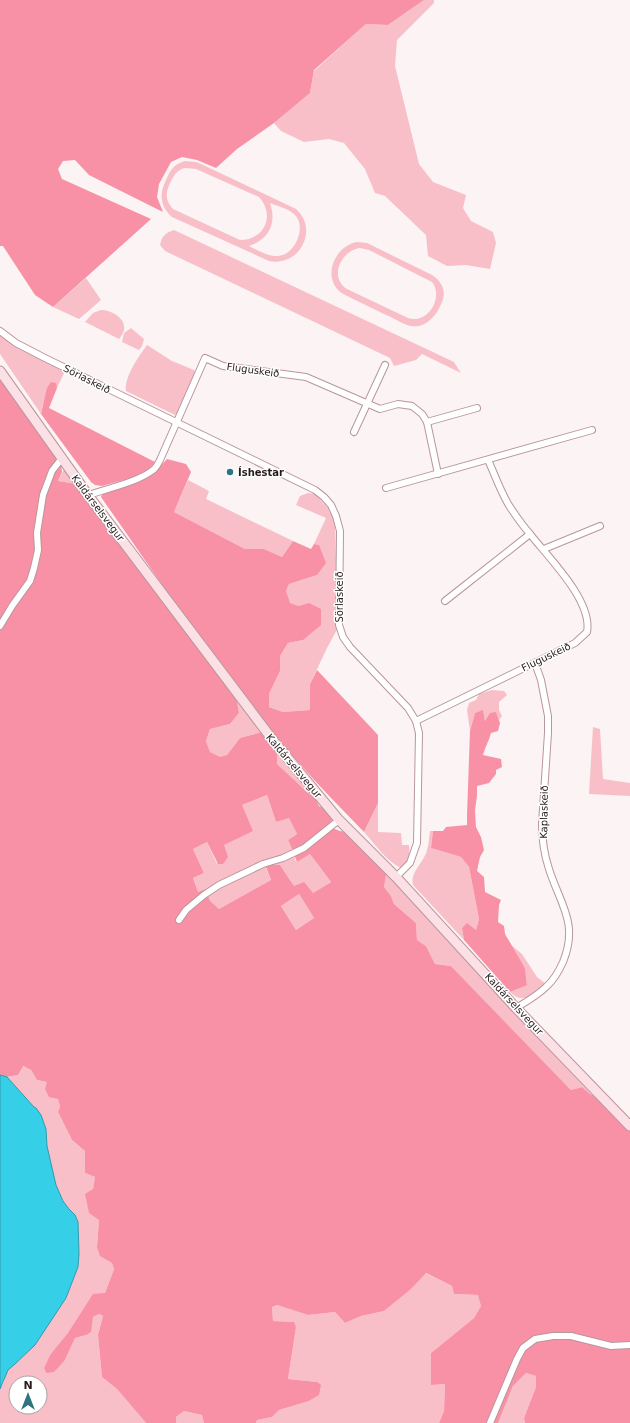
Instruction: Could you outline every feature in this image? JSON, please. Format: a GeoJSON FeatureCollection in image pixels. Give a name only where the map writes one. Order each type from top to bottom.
{"type":"FeatureCollection","features":[{"type":"Feature","properties":{"kind":"street","name":"Sörlaskeið"},"geometry":{"type":"LineString","coordinates":[[0,332],[16,343],[45,358],[315,490],[331,505],[340,530],[338,612],[340,631],[350,647],[408,708],[416,721],[419,733],[417,843],[410,863],[396,877]]}},
{"type":"Feature","properties":{"kind":"street","name":"Fluguskeið"},"geometry":{"type":"LineString","coordinates":[[177,422],[205,358],[223,366],[306,377],[380,409],[398,404],[412,406],[422,414],[427,422]]}},
{"type":"Feature","properties":{"kind":"street"},"geometry":{"type":"LineString","coordinates":[[354,432],[385,365]]}},
{"type":"Feature","properties":{"kind":"street","name":"Kaldárselsvegur"},"geometry":{"type":"LineString","coordinates":[[0,371],[88,496],[267,733],[339,820],[396,877],[516,1008],[630,1126]]}},
{"type":"Feature","properties":{"kind":"street"},"geometry":{"type":"LineString","coordinates":[[438,474],[427,422],[477,408]]}},
{"type":"Feature","properties":{"kind":"street"},"geometry":{"type":"LineString","coordinates":[[88,496],[145,476],[154,470],[177,422]]}},
{"type":"Feature","properties":{"kind":"street"},"geometry":{"type":"LineString","coordinates":[[386,488],[592,430]]}},
{"type":"Feature","properties":{"kind":"street"},"geometry":{"type":"LineString","coordinates":[[0,626],[30,581],[38,550],[37,533],[43,495],[52,471],[62,458]]}},
{"type":"Feature","properties":{"kind":"street","name":"Fluguskeið"},"geometry":{"type":"LineString","coordinates":[[416,721],[575,643],[587,632],[589,623],[577,595],[561,570],[530,534],[509,505],[488,460]]}},
{"type":"Feature","properties":{"kind":"street"},"geometry":{"type":"LineString","coordinates":[[544,549],[600,526]]}},
{"type":"Feature","properties":{"kind":"street"},"geometry":{"type":"LineString","coordinates":[[445,601],[530,534]]}},
{"type":"Feature","properties":{"kind":"street","name":"Kaplaskeið"},"geometry":{"type":"LineString","coordinates":[[516,1008],[546,988],[558,974],[568,947],[570,933],[566,909],[549,869],[542,838],[548,716],[541,680],[535,663]]}},
{"type":"Feature","properties":{"kind":"street"},"geometry":{"type":"LineString","coordinates":[[179,920],[186,910],[219,884],[263,864],[284,858],[304,848],[339,820]]}},
{"type":"Feature","properties":{"kind":"street"},"geometry":{"type":"LineString","coordinates":[[490,1423],[516,1359],[523,1348],[535,1339],[553,1336],[571,1336],[611,1346],[630,1345]]}},
{"type":"Feature","properties":{"kind":"shaded area"},"geometry":{"type":"Polygon","coordinates":[[[0,0],[424,0],[388,25],[366,24],[314,70],[310,93],[274,123],[237,149],[216,168],[197,160],[182,157],[171,162],[159,184],[157,197],[163,212],[89,175],[75,160],[63,161],[58,169],[62,179],[151,219],[53,307],[35,295],[3,246],[0,246],[0,0]]]}},
{"type":"Feature","properties":{"kind":"shaded area"},"geometry":{"type":"Polygon","coordinates":[[[424,0],[434,0],[434,3],[397,40],[395,66],[419,164],[433,182],[466,195],[463,208],[471,221],[493,232],[496,243],[490,269],[466,265],[447,266],[428,256],[426,235],[385,196],[375,193],[365,169],[344,143],[329,139],[304,142],[281,131],[274,123],[310,93],[314,71],[366,24],[388,25],[424,0]]]}},
{"type":"Feature","properties":{"kind":"shaded area"},"geometry":{"type":"Polygon","coordinates":[[[185,161],[201,164],[296,209],[303,217],[306,226],[306,236],[303,245],[290,258],[280,261],[269,261],[172,217],[165,209],[163,204],[162,190],[171,170],[185,161]],[[185,168],[176,173],[168,188],[167,198],[173,209],[240,240],[255,236],[265,226],[267,212],[259,197],[196,169],[185,168]],[[270,203],[272,211],[272,224],[270,230],[262,239],[249,246],[267,254],[278,256],[290,251],[294,246],[300,226],[293,213],[287,209],[270,203]]]}},
{"type":"Feature","properties":{"kind":"shaded area"},"geometry":{"type":"Polygon","coordinates":[[[174,230],[454,362],[461,373],[422,354],[416,360],[394,366],[390,358],[165,251],[160,245],[162,239],[168,232],[174,230]]]}},
{"type":"Feature","properties":{"kind":"shaded area"},"geometry":{"type":"Polygon","coordinates":[[[357,242],[367,243],[435,277],[442,285],[444,292],[438,311],[425,324],[420,326],[407,325],[345,295],[337,289],[331,274],[336,257],[341,250],[357,242]],[[360,248],[353,250],[343,259],[338,271],[338,278],[341,284],[347,289],[408,318],[415,319],[428,314],[435,302],[436,295],[432,282],[369,250],[360,248]]]}},
{"type":"Feature","properties":{"kind":"shaded area"},"geometry":{"type":"Polygon","coordinates":[[[86,278],[101,300],[79,319],[53,307],[86,278]]]}},
{"type":"Feature","properties":{"kind":"shaded area"},"geometry":{"type":"Polygon","coordinates":[[[101,310],[113,313],[123,322],[124,330],[119,339],[85,322],[93,313],[101,310]]]}},
{"type":"Feature","properties":{"kind":"shaded area"},"geometry":{"type":"Polygon","coordinates":[[[131,328],[144,339],[139,350],[122,342],[124,333],[131,328]]]}},
{"type":"Feature","properties":{"kind":"shaded area"},"geometry":{"type":"Polygon","coordinates":[[[0,330],[65,371],[57,388],[55,383],[43,404],[41,414],[0,354],[0,330]]]}},
{"type":"Feature","properties":{"kind":"shaded area"},"geometry":{"type":"Polygon","coordinates":[[[147,345],[172,361],[194,370],[197,376],[179,413],[175,415],[126,391],[127,379],[136,361],[147,345]]]}},
{"type":"Feature","properties":{"kind":"shaded area"},"geometry":{"type":"Polygon","coordinates":[[[0,366],[60,453],[62,472],[58,481],[77,484],[237,701],[239,713],[230,724],[210,729],[206,741],[210,752],[220,757],[227,755],[240,738],[262,732],[277,749],[277,764],[315,798],[319,806],[324,808],[334,818],[327,826],[340,831],[352,833],[387,869],[384,887],[391,896],[394,904],[416,923],[417,940],[426,946],[435,964],[451,966],[571,1090],[582,1087],[590,1094],[598,1097],[630,1131],[630,1423],[525,1423],[524,1418],[536,1387],[536,1376],[526,1373],[513,1386],[498,1423],[439,1423],[444,1411],[445,1384],[431,1385],[431,1353],[474,1318],[481,1306],[478,1295],[454,1294],[452,1286],[426,1273],[410,1290],[384,1311],[361,1316],[345,1323],[335,1312],[308,1315],[277,1305],[272,1307],[273,1321],[294,1322],[296,1327],[288,1379],[317,1382],[321,1385],[319,1395],[309,1401],[279,1410],[272,1417],[257,1420],[256,1423],[204,1423],[202,1415],[184,1411],[176,1417],[176,1423],[146,1423],[117,1389],[102,1377],[98,1335],[103,1316],[99,1314],[93,1317],[91,1332],[75,1338],[65,1360],[54,1372],[46,1373],[44,1368],[50,1355],[68,1333],[93,1294],[105,1293],[114,1269],[112,1263],[100,1256],[97,1247],[99,1220],[89,1213],[85,1194],[93,1189],[95,1177],[85,1173],[85,1151],[72,1140],[58,1112],[60,1107],[58,1099],[49,1097],[45,1089],[47,1082],[37,1080],[31,1070],[23,1066],[18,1075],[7,1077],[0,1075],[0,366]],[[267,795],[242,805],[253,831],[224,845],[228,857],[223,864],[218,864],[207,842],[193,849],[204,873],[193,878],[198,892],[205,889],[210,901],[219,909],[271,880],[266,867],[270,865],[280,865],[294,886],[304,882],[313,893],[331,882],[310,854],[297,862],[288,840],[297,834],[289,818],[276,822],[267,795]],[[299,894],[281,906],[296,930],[314,918],[299,894]]]}},
{"type":"Feature","properties":{"kind":"shaded area"},"geometry":{"type":"Polygon","coordinates":[[[51,382],[56,383],[57,388],[49,408],[155,462],[145,472],[131,478],[102,486],[95,485],[91,482],[41,414],[47,388],[51,382]]]}},
{"type":"Feature","properties":{"kind":"shaded area"},"geometry":{"type":"Polygon","coordinates":[[[167,459],[186,464],[191,472],[174,512],[245,549],[264,549],[282,557],[293,541],[311,549],[314,544],[319,545],[326,563],[317,575],[289,584],[286,591],[290,603],[299,606],[309,603],[321,609],[321,625],[303,640],[288,643],[280,656],[280,671],[269,694],[269,707],[283,712],[310,710],[310,684],[317,670],[378,735],[378,803],[364,832],[296,760],[262,719],[191,626],[101,497],[103,492],[122,487],[146,477],[167,459]]]}},
{"type":"Feature","properties":{"kind":"shaded area"},"geometry":{"type":"Polygon","coordinates":[[[64,469],[77,484],[58,481],[64,469]]]}},
{"type":"Feature","properties":{"kind":"shaded area"},"geometry":{"type":"Polygon","coordinates":[[[188,480],[209,491],[206,499],[293,541],[282,557],[264,549],[245,549],[174,512],[188,480]]]}},
{"type":"Feature","properties":{"kind":"shaded area"},"geometry":{"type":"Polygon","coordinates":[[[308,493],[315,494],[328,508],[335,522],[337,595],[340,624],[310,684],[310,710],[283,712],[269,707],[269,694],[280,671],[280,656],[288,643],[303,640],[299,606],[289,603],[286,591],[289,584],[317,575],[319,545],[314,544],[326,518],[296,505],[300,496],[308,493]]]}},
{"type":"Feature","properties":{"kind":"shaded area"},"geometry":{"type":"Polygon","coordinates":[[[492,690],[504,691],[507,695],[499,702],[499,710],[502,716],[499,720],[496,712],[485,721],[483,711],[475,713],[470,731],[467,710],[469,703],[476,700],[479,694],[492,690]]]}},
{"type":"Feature","properties":{"kind":"shaded area"},"geometry":{"type":"Polygon","coordinates":[[[237,701],[262,732],[240,738],[227,755],[220,758],[210,752],[206,741],[210,729],[230,724],[239,713],[237,701]]]}},
{"type":"Feature","properties":{"kind":"shaded area"},"geometry":{"type":"Polygon","coordinates":[[[483,710],[485,721],[490,713],[496,712],[500,723],[498,731],[491,733],[483,755],[501,759],[502,767],[496,770],[496,774],[489,783],[477,786],[475,810],[476,827],[481,837],[484,850],[480,857],[477,871],[484,877],[485,892],[501,900],[499,905],[498,922],[504,926],[505,934],[525,968],[527,985],[510,992],[464,940],[462,928],[467,923],[476,930],[479,919],[469,867],[461,857],[431,848],[433,831],[443,831],[446,827],[467,825],[470,731],[475,713],[483,710]]]}},
{"type":"Feature","properties":{"kind":"shaded area"},"geometry":{"type":"Polygon","coordinates":[[[593,727],[600,729],[603,779],[630,783],[630,796],[589,794],[593,727]]]}},
{"type":"Feature","properties":{"kind":"shaded area"},"geometry":{"type":"Polygon","coordinates":[[[277,749],[324,808],[320,806],[315,799],[277,764],[277,749]]]}},
{"type":"Feature","properties":{"kind":"shaded area"},"geometry":{"type":"Polygon","coordinates":[[[267,795],[276,822],[289,817],[297,834],[288,840],[296,862],[310,854],[331,882],[313,893],[294,886],[280,865],[266,868],[271,880],[219,909],[209,901],[205,889],[198,892],[193,878],[204,873],[193,849],[207,842],[217,864],[242,805],[267,795]]]}},
{"type":"Feature","properties":{"kind":"shaded area"},"geometry":{"type":"Polygon","coordinates":[[[378,803],[378,832],[401,833],[402,845],[409,845],[408,858],[406,863],[401,868],[390,861],[364,832],[378,803]]]}},
{"type":"Feature","properties":{"kind":"shaded area"},"geometry":{"type":"Polygon","coordinates":[[[430,831],[433,831],[431,848],[461,857],[469,867],[479,919],[476,930],[467,924],[462,928],[464,940],[413,885],[415,871],[427,850],[430,831]]]}},
{"type":"Feature","properties":{"kind":"shaded area"},"geometry":{"type":"Polygon","coordinates":[[[387,869],[598,1097],[590,1094],[582,1087],[571,1090],[451,966],[435,964],[426,946],[417,940],[416,923],[394,904],[391,896],[384,887],[387,869]]]}},
{"type":"Feature","properties":{"kind":"shaded area"},"geometry":{"type":"Polygon","coordinates":[[[299,894],[314,918],[296,930],[281,906],[299,894]]]}},
{"type":"Feature","properties":{"kind":"shaded area"},"geometry":{"type":"Polygon","coordinates":[[[511,945],[522,954],[537,977],[546,984],[529,997],[520,998],[510,992],[527,984],[525,968],[511,945]]]}},
{"type":"Feature","properties":{"kind":"shaded area"},"geometry":{"type":"Polygon","coordinates":[[[22,1066],[31,1070],[37,1080],[47,1082],[58,1099],[60,1107],[58,1112],[72,1140],[85,1151],[85,1173],[95,1177],[93,1189],[99,1220],[97,1246],[112,1263],[114,1269],[105,1293],[50,1355],[44,1368],[46,1373],[65,1360],[75,1338],[86,1335],[93,1317],[99,1314],[103,1316],[98,1335],[102,1377],[117,1389],[146,1423],[0,1423],[0,1389],[4,1382],[5,1376],[8,1370],[35,1345],[66,1298],[78,1267],[79,1254],[78,1222],[75,1215],[63,1201],[56,1185],[47,1146],[46,1129],[41,1115],[7,1077],[18,1075],[22,1066]]]}},
{"type":"Feature","properties":{"kind":"shaded area"},"geometry":{"type":"Polygon","coordinates":[[[425,1273],[452,1286],[454,1294],[479,1295],[481,1306],[474,1318],[431,1353],[431,1385],[445,1384],[444,1411],[439,1423],[256,1423],[257,1420],[272,1417],[279,1410],[309,1401],[319,1395],[317,1382],[288,1379],[296,1327],[293,1322],[273,1321],[272,1307],[277,1305],[308,1315],[335,1312],[345,1323],[361,1316],[384,1311],[410,1290],[425,1273]]]}},
{"type":"Feature","properties":{"kind":"shaded area"},"geometry":{"type":"Polygon","coordinates":[[[526,1373],[536,1376],[536,1387],[524,1418],[525,1423],[498,1423],[513,1386],[526,1373]]]}},
{"type":"Feature","properties":{"kind":"shaded area"},"geometry":{"type":"Polygon","coordinates":[[[184,1411],[202,1415],[204,1423],[176,1423],[176,1417],[184,1411]]]}},
{"type":"Feature","properties":{"kind":"water"},"geometry":{"type":"Polygon","coordinates":[[[0,1075],[7,1077],[41,1115],[46,1129],[47,1146],[56,1185],[63,1201],[75,1215],[78,1222],[79,1254],[78,1267],[66,1298],[35,1345],[8,1370],[0,1389],[0,1075]]]}},
{"type":"Feature","properties":{"kind":"place","name":"Íshestar"},"geometry":{"type":"Point","coordinates":[230,472]}}]}
